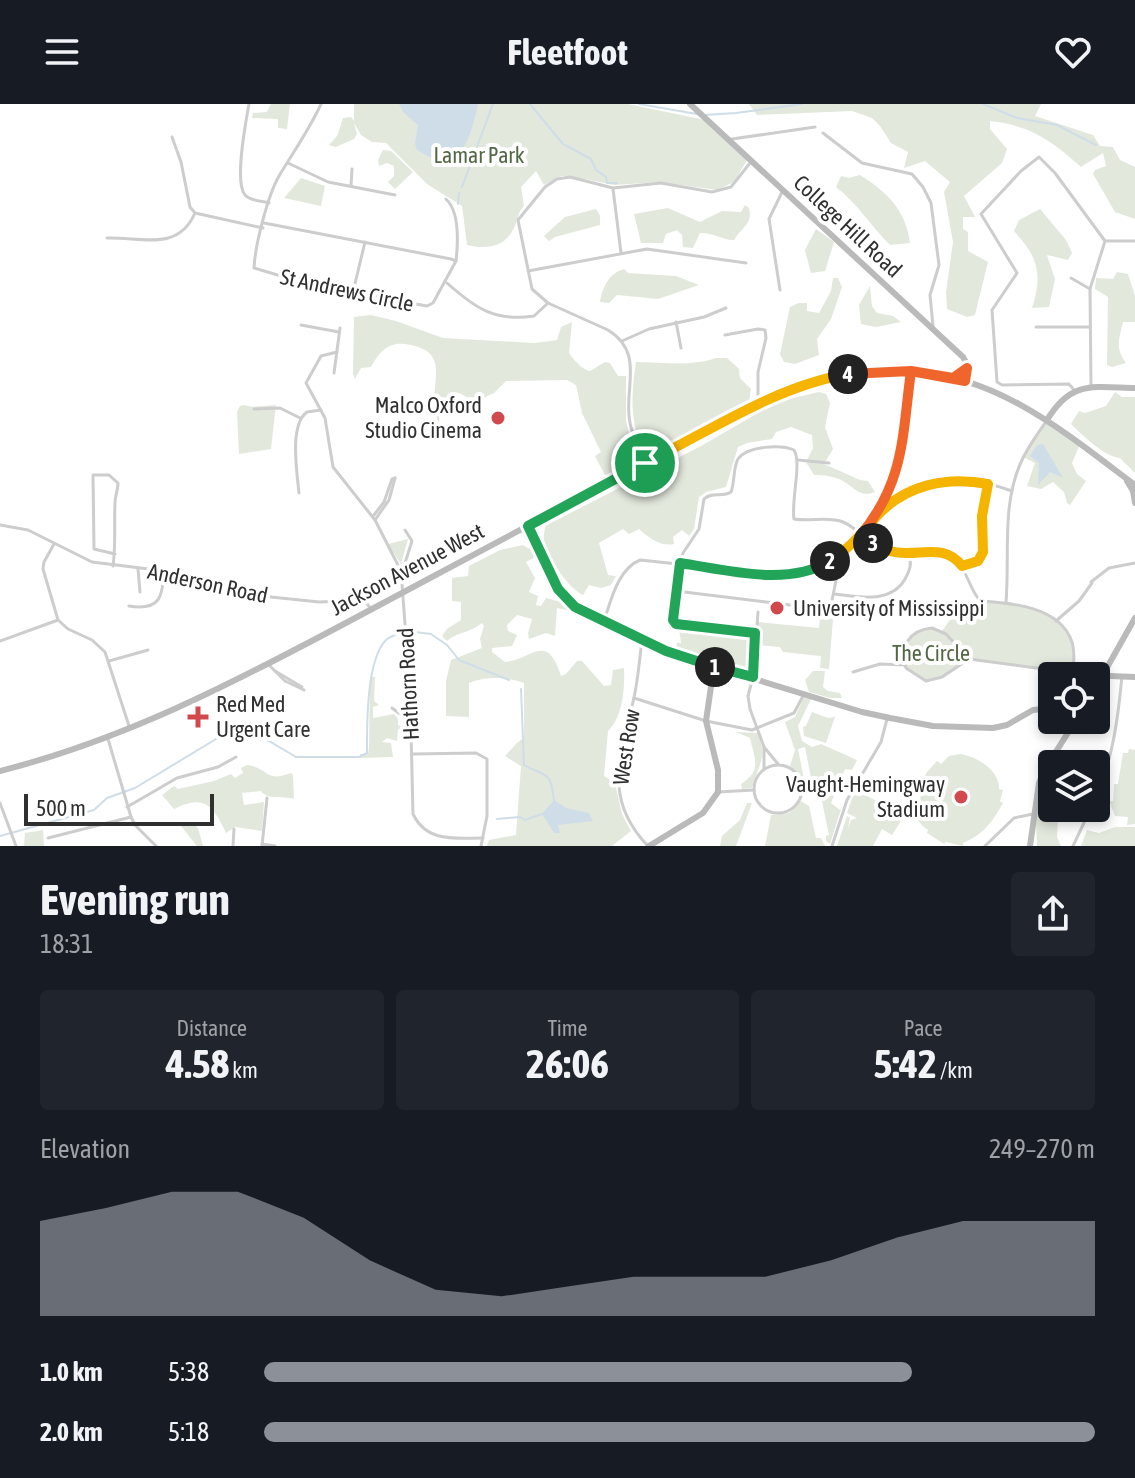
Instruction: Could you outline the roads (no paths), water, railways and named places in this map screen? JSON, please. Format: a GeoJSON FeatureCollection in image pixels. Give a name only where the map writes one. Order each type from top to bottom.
{"type":"FeatureCollection","features":[{"type":"Feature","properties":{"kind":"street"},"geometry":{"type":"LineString","coordinates":[[249,104],[241,161],[242,190],[249,198],[269,203]]}},
{"type":"Feature","properties":{"kind":"street"},"geometry":{"type":"LineString","coordinates":[[263,226],[279,176],[311,127],[321,104]]}},
{"type":"Feature","properties":{"kind":"street","name":"College Hill Road"},"geometry":{"type":"LineString","coordinates":[[690,104],[963,357],[977,384]]}},
{"type":"Feature","properties":{"kind":"street"},"geometry":{"type":"LineString","coordinates":[[729,140],[815,127]]}},
{"type":"Feature","properties":{"kind":"street"},"geometry":{"type":"LineString","coordinates":[[823,133],[862,163],[912,174],[928,194],[939,265],[930,295],[933,330]]}},
{"type":"Feature","properties":{"kind":"street"},"geometry":{"type":"LineString","coordinates":[[172,137],[181,162],[190,207],[195,213],[365,241],[456,261],[456,224],[453,206],[446,199]]}},
{"type":"Feature","properties":{"kind":"street"},"geometry":{"type":"LineString","coordinates":[[1074,390],[1068,384],[1002,385],[997,382],[992,310],[1017,273],[981,214],[1021,171],[1039,157],[1055,173],[1105,241]]}},
{"type":"Feature","properties":{"kind":"street"},"geometry":{"type":"LineString","coordinates":[[645,463],[629,420],[631,367],[622,341],[608,330],[548,303],[532,289],[518,220],[545,187],[557,179],[570,177],[613,188],[661,183],[696,191],[720,191],[731,187],[751,161]]}},
{"type":"Feature","properties":{"kind":"street"},"geometry":{"type":"LineString","coordinates":[[288,163],[328,182],[395,195]]}},
{"type":"Feature","properties":{"kind":"street"},"geometry":{"type":"LineString","coordinates":[[351,186],[352,169]]}},
{"type":"Feature","properties":{"kind":"street"},"geometry":{"type":"LineString","coordinates":[[613,188],[621,253]]}},
{"type":"Feature","properties":{"kind":"street"},"geometry":{"type":"LineString","coordinates":[[780,290],[769,219],[783,190]]}},
{"type":"Feature","properties":{"kind":"street"},"geometry":{"type":"LineString","coordinates":[[107,238],[173,238],[187,227],[195,213]]}},
{"type":"Feature","properties":{"kind":"street","name":"St Andrews Circle"},"geometry":{"type":"LineString","coordinates":[[263,226],[254,263],[256,269],[311,285],[427,306],[433,303],[456,261]]}},
{"type":"Feature","properties":{"kind":"street"},"geometry":{"type":"LineString","coordinates":[[353,292],[365,241]]}},
{"type":"Feature","properties":{"kind":"street"},"geometry":{"type":"LineString","coordinates":[[1105,241],[1135,241]]}},
{"type":"Feature","properties":{"kind":"street"},"geometry":{"type":"LineString","coordinates":[[1091,387],[1090,289],[1105,241]]}},
{"type":"Feature","properties":{"kind":"street"},"geometry":{"type":"LineString","coordinates":[[528,271],[621,253],[663,250],[746,263]]}},
{"type":"Feature","properties":{"kind":"street"},"geometry":{"type":"LineString","coordinates":[[1071,278],[1090,289]]}},
{"type":"Feature","properties":{"kind":"street"},"geometry":{"type":"LineString","coordinates":[[446,282],[473,306],[500,316],[534,316],[548,303]]}},
{"type":"Feature","properties":{"kind":"street"},"geometry":{"type":"LineString","coordinates":[[622,341],[649,329],[704,317],[726,308]]}},
{"type":"Feature","properties":{"kind":"street"},"geometry":{"type":"LineString","coordinates":[[676,322],[681,348]]}},
{"type":"Feature","properties":{"kind":"street"},"geometry":{"type":"LineString","coordinates":[[301,325],[340,330],[334,373]]}},
{"type":"Feature","properties":{"kind":"street"},"geometry":{"type":"LineString","coordinates":[[1036,327],[1090,327]]}},
{"type":"Feature","properties":{"kind":"street"},"geometry":{"type":"LineString","coordinates":[[725,335],[765,330],[758,372],[758,406]]}},
{"type":"Feature","properties":{"kind":"street"},"geometry":{"type":"LineString","coordinates":[[337,352],[321,356],[305,379],[329,434],[333,467],[374,518],[389,552],[400,566],[405,563],[412,541],[405,530]]}},
{"type":"Feature","properties":{"kind":"street"},"geometry":{"type":"LineString","coordinates":[[953,378],[967,368]]}},
{"type":"Feature","properties":{"kind":"street"},"geometry":{"type":"LineString","coordinates":[[965,381],[967,368]]}},
{"type":"Feature","properties":{"kind":"street","name":"Jackson Avenue West"},"geometry":{"type":"LineString","coordinates":[[0,771],[108,739],[191,704],[645,463],[798,387],[834,376],[870,371],[911,371],[977,384],[1017,401],[1047,420],[1135,485]]}},
{"type":"Feature","properties":{"kind":"street"},"geometry":{"type":"LineString","coordinates":[[676,591],[830,610],[836,577],[848,550],[884,503],[903,447],[911,371]]}},
{"type":"Feature","properties":{"kind":"street"},"geometry":{"type":"LineString","coordinates":[[1006,602],[1008,520],[1012,491],[1022,459],[1059,402],[1074,390],[1091,387],[1135,388]]}},
{"type":"Feature","properties":{"kind":"street"},"geometry":{"type":"LineString","coordinates":[[254,409],[284,408],[300,418]]}},
{"type":"Feature","properties":{"kind":"street"},"geometry":{"type":"LineString","coordinates":[[299,493],[296,449],[300,418],[307,412],[321,410]]}},
{"type":"Feature","properties":{"kind":"street"},"geometry":{"type":"LineString","coordinates":[[755,633],[676,624],[673,620],[676,591],[680,563],[699,529],[703,501],[711,494],[731,492],[739,458],[764,448],[780,446],[794,450],[798,460],[792,496],[794,519],[835,520],[851,526],[889,553],[945,553],[962,566],[970,588],[980,601],[1006,602],[1039,611],[1056,621],[1071,639],[1072,662]]}},
{"type":"Feature","properties":{"kind":"street"},"geometry":{"type":"LineString","coordinates":[[798,460],[829,463]]}},
{"type":"Feature","properties":{"kind":"street"},"geometry":{"type":"LineString","coordinates":[[113,566],[115,554],[115,500],[118,483],[109,475],[93,475],[94,549],[115,554]]}},
{"type":"Feature","properties":{"kind":"street"},"geometry":{"type":"LineString","coordinates":[[395,478],[386,507],[374,518],[392,479],[395,478]]}},
{"type":"Feature","properties":{"kind":"street"},"geometry":{"type":"LineString","coordinates":[[1126,478],[1135,503]]}},
{"type":"Feature","properties":{"kind":"street"},"geometry":{"type":"LineString","coordinates":[[876,516],[914,490],[934,483],[959,480],[1012,491]]}},
{"type":"Feature","properties":{"kind":"street"},"geometry":{"type":"LineString","coordinates":[[962,566],[982,557],[982,516],[988,484]]}},
{"type":"Feature","properties":{"kind":"street"},"geometry":{"type":"LineString","coordinates":[[884,503],[889,505]]}},
{"type":"Feature","properties":{"kind":"street","name":"Anderson Road"},"geometry":{"type":"LineString","coordinates":[[0,525],[23,528],[81,558],[113,566],[191,575],[271,597],[319,602],[364,600],[371,609]]}},
{"type":"Feature","properties":{"kind":"street"},"geometry":{"type":"LineString","coordinates":[[525,527],[568,602],[676,655],[862,712],[933,726],[993,728],[1007,725],[1038,709]]}},
{"type":"Feature","properties":{"kind":"street"},"geometry":{"type":"LineString","coordinates":[[54,544],[44,562],[43,576],[58,620],[68,629],[92,640],[109,661],[130,730]]}},
{"type":"Feature","properties":{"kind":"street"},"geometry":{"type":"LineString","coordinates":[[604,621],[619,580],[630,565],[646,559],[783,575],[802,573],[848,550]]}},
{"type":"Feature","properties":{"kind":"street"},"geometry":{"type":"LineString","coordinates":[[833,594],[865,598],[889,593],[903,583],[911,566],[909,555]]}},
{"type":"Feature","properties":{"kind":"street"},"geometry":{"type":"LineString","coordinates":[[1056,621],[1109,568],[1135,563]]}},
{"type":"Feature","properties":{"kind":"street"},"geometry":{"type":"LineString","coordinates":[[822,565],[836,577]]}},
{"type":"Feature","properties":{"kind":"street","name":"Hathorn Road"},"geometry":{"type":"LineString","coordinates":[[400,566],[412,754],[476,753],[487,759],[487,816],[481,846]]}},
{"type":"Feature","properties":{"kind":"street"},"geometry":{"type":"LineString","coordinates":[[138,569],[140,592]]}},
{"type":"Feature","properties":{"kind":"street"},"geometry":{"type":"LineString","coordinates":[[129,606],[147,607],[157,601],[163,588],[164,570]]}},
{"type":"Feature","properties":{"kind":"street"},"geometry":{"type":"LineString","coordinates":[[758,612],[753,677],[748,696],[764,747],[778,764],[794,771],[801,782],[802,793],[795,807],[784,813],[770,812],[758,803],[754,790],[757,777],[764,769],[778,764]]}},
{"type":"Feature","properties":{"kind":"street"},"geometry":{"type":"LineString","coordinates":[[1110,662],[1135,618]]}},
{"type":"Feature","properties":{"kind":"street"},"geometry":{"type":"LineString","coordinates":[[0,641],[58,620]]}},
{"type":"Feature","properties":{"kind":"street"},"geometry":{"type":"LineString","coordinates":[[673,620],[668,622],[668,626],[672,628],[676,624]]}},
{"type":"Feature","properties":{"kind":"street"},"geometry":{"type":"LineString","coordinates":[[969,659],[942,677],[930,680],[918,678],[905,665],[903,651],[906,641],[926,628],[938,629],[969,659],[1038,670]]}},
{"type":"Feature","properties":{"kind":"street","name":"West Row"},"geometry":{"type":"LineString","coordinates":[[642,640],[634,698],[619,766],[618,793],[630,824],[649,846]]}},
{"type":"Feature","properties":{"kind":"street"},"geometry":{"type":"LineString","coordinates":[[109,661],[148,650]]}},
{"type":"Feature","properties":{"kind":"street"},"geometry":{"type":"LineString","coordinates":[[268,664],[275,671],[285,681],[304,690],[275,671]]}},
{"type":"Feature","properties":{"kind":"street"},"geometry":{"type":"LineString","coordinates":[[853,672],[880,664],[905,665]]}},
{"type":"Feature","properties":{"kind":"street"},"geometry":{"type":"LineString","coordinates":[[649,846],[703,813],[718,792],[718,770],[706,721],[714,666]]}},
{"type":"Feature","properties":{"kind":"street"},"geometry":{"type":"LineString","coordinates":[[1110,676],[1135,677]]}},
{"type":"Feature","properties":{"kind":"street"},"geometry":{"type":"LineString","coordinates":[[1110,755],[1115,740],[1122,676]]}},
{"type":"Feature","properties":{"kind":"street"},"geometry":{"type":"LineString","coordinates":[[634,698],[706,721],[757,730],[794,713],[804,693]]}},
{"type":"Feature","properties":{"kind":"street"},"geometry":{"type":"LineString","coordinates":[[392,708],[411,722]]}},
{"type":"Feature","properties":{"kind":"street"},"geometry":{"type":"LineString","coordinates":[[832,846],[847,800],[881,742],[888,718]]}},
{"type":"Feature","properties":{"kind":"street"},"geometry":{"type":"LineString","coordinates":[[1030,846],[1039,783],[1067,734]]}},
{"type":"Feature","properties":{"kind":"street"},"geometry":{"type":"LineString","coordinates":[[108,739],[131,817],[156,846]]}},
{"type":"Feature","properties":{"kind":"street"},"geometry":{"type":"LineString","coordinates":[[764,747],[764,769]]}},
{"type":"Feature","properties":{"kind":"street"},"geometry":{"type":"LineString","coordinates":[[412,754],[411,806],[420,826],[440,837],[483,838]]}},
{"type":"Feature","properties":{"kind":"street"},"geometry":{"type":"LineString","coordinates":[[127,807],[177,778],[218,767],[236,757]]}},
{"type":"Feature","properties":{"kind":"street"},"geometry":{"type":"LineString","coordinates":[[718,792],[754,790]]}},
{"type":"Feature","properties":{"kind":"street"},"geometry":{"type":"LineString","coordinates":[[267,798],[262,845],[275,846]]}},
{"type":"Feature","properties":{"kind":"street"},"geometry":{"type":"LineString","coordinates":[[0,803],[16,846]]}},
{"type":"Feature","properties":{"kind":"street"},"geometry":{"type":"LineString","coordinates":[[985,846],[1014,818],[1034,815]]}},
{"type":"Feature","properties":{"kind":"street"},"geometry":{"type":"LineString","coordinates":[[48,838],[131,817]]}},
{"type":"Feature","properties":{"kind":"street"},"geometry":{"type":"LineString","coordinates":[[1073,846],[1084,822]]}},
{"type":"Feature","properties":{"kind":"street"},"geometry":{"type":"LineString","coordinates":[[233,846],[234,829]]}},
{"type":"Feature","properties":{"kind":"waterway"},"geometry":{"type":"LineString","coordinates":[[462,187],[493,104]]}},
{"type":"Feature","properties":{"kind":"waterway"},"geometry":{"type":"LineString","coordinates":[[530,104],[563,144]]}},
{"type":"Feature","properties":{"kind":"waterway"},"geometry":{"type":"LineString","coordinates":[[639,104],[697,114]]}},
{"type":"Feature","properties":{"kind":"waterway"},"geometry":{"type":"LineString","coordinates":[[704,115],[802,104]]}},
{"type":"Feature","properties":{"kind":"waterway"},"geometry":{"type":"LineString","coordinates":[[983,104],[1017,118],[1057,125],[1096,145]]}},
{"type":"Feature","properties":{"kind":"waterway"},"geometry":{"type":"LineString","coordinates":[[565,145],[591,159],[596,170],[606,177],[607,183],[617,183]]}},
{"type":"Feature","properties":{"kind":"waterway"},"geometry":{"type":"LineString","coordinates":[[458,204],[459,193]]}},
{"type":"Feature","properties":{"kind":"waterway"},"geometry":{"type":"LineString","coordinates":[[407,631],[431,634],[447,645],[459,660],[509,680]]}},
{"type":"Feature","properties":{"kind":"waterway"},"geometry":{"type":"LineString","coordinates":[[0,836],[94,810],[107,798],[135,788],[221,736],[249,729],[296,757],[359,757],[367,753],[369,694],[375,662],[386,640],[403,632]]}},
{"type":"Feature","properties":{"kind":"waterway"},"geometry":{"type":"LineString","coordinates":[[521,689],[524,765],[549,779],[554,800]]}},
{"type":"Feature","properties":{"kind":"waterway"},"geometry":{"type":"LineString","coordinates":[[497,819],[520,817],[525,820],[542,814]]}},
{"type":"Feature","properties":{"kind":"place","name":"Malco Oxford Studio Cinema"},"geometry":{"type":"Point","coordinates":[498,418]}},
{"type":"Feature","properties":{"kind":"place","name":"University of Mississippi"},"geometry":{"type":"Point","coordinates":[777,608]}},
{"type":"Feature","properties":{"kind":"place","name":"Red Med Urgent Care"},"geometry":{"type":"Point","coordinates":[198,717]}},
{"type":"Feature","properties":{"kind":"place","name":"Vaught-Hemingway Stadium"},"geometry":{"type":"Point","coordinates":[961,797]}},
{"type":"Feature","properties":{"kind":"park label","name":"Lamar Park"},"geometry":{"type":"Point","coordinates":[479,155]}},
{"type":"Feature","properties":{"kind":"park label","name":"The Circle"},"geometry":{"type":"Point","coordinates":[931,653]}}]}
